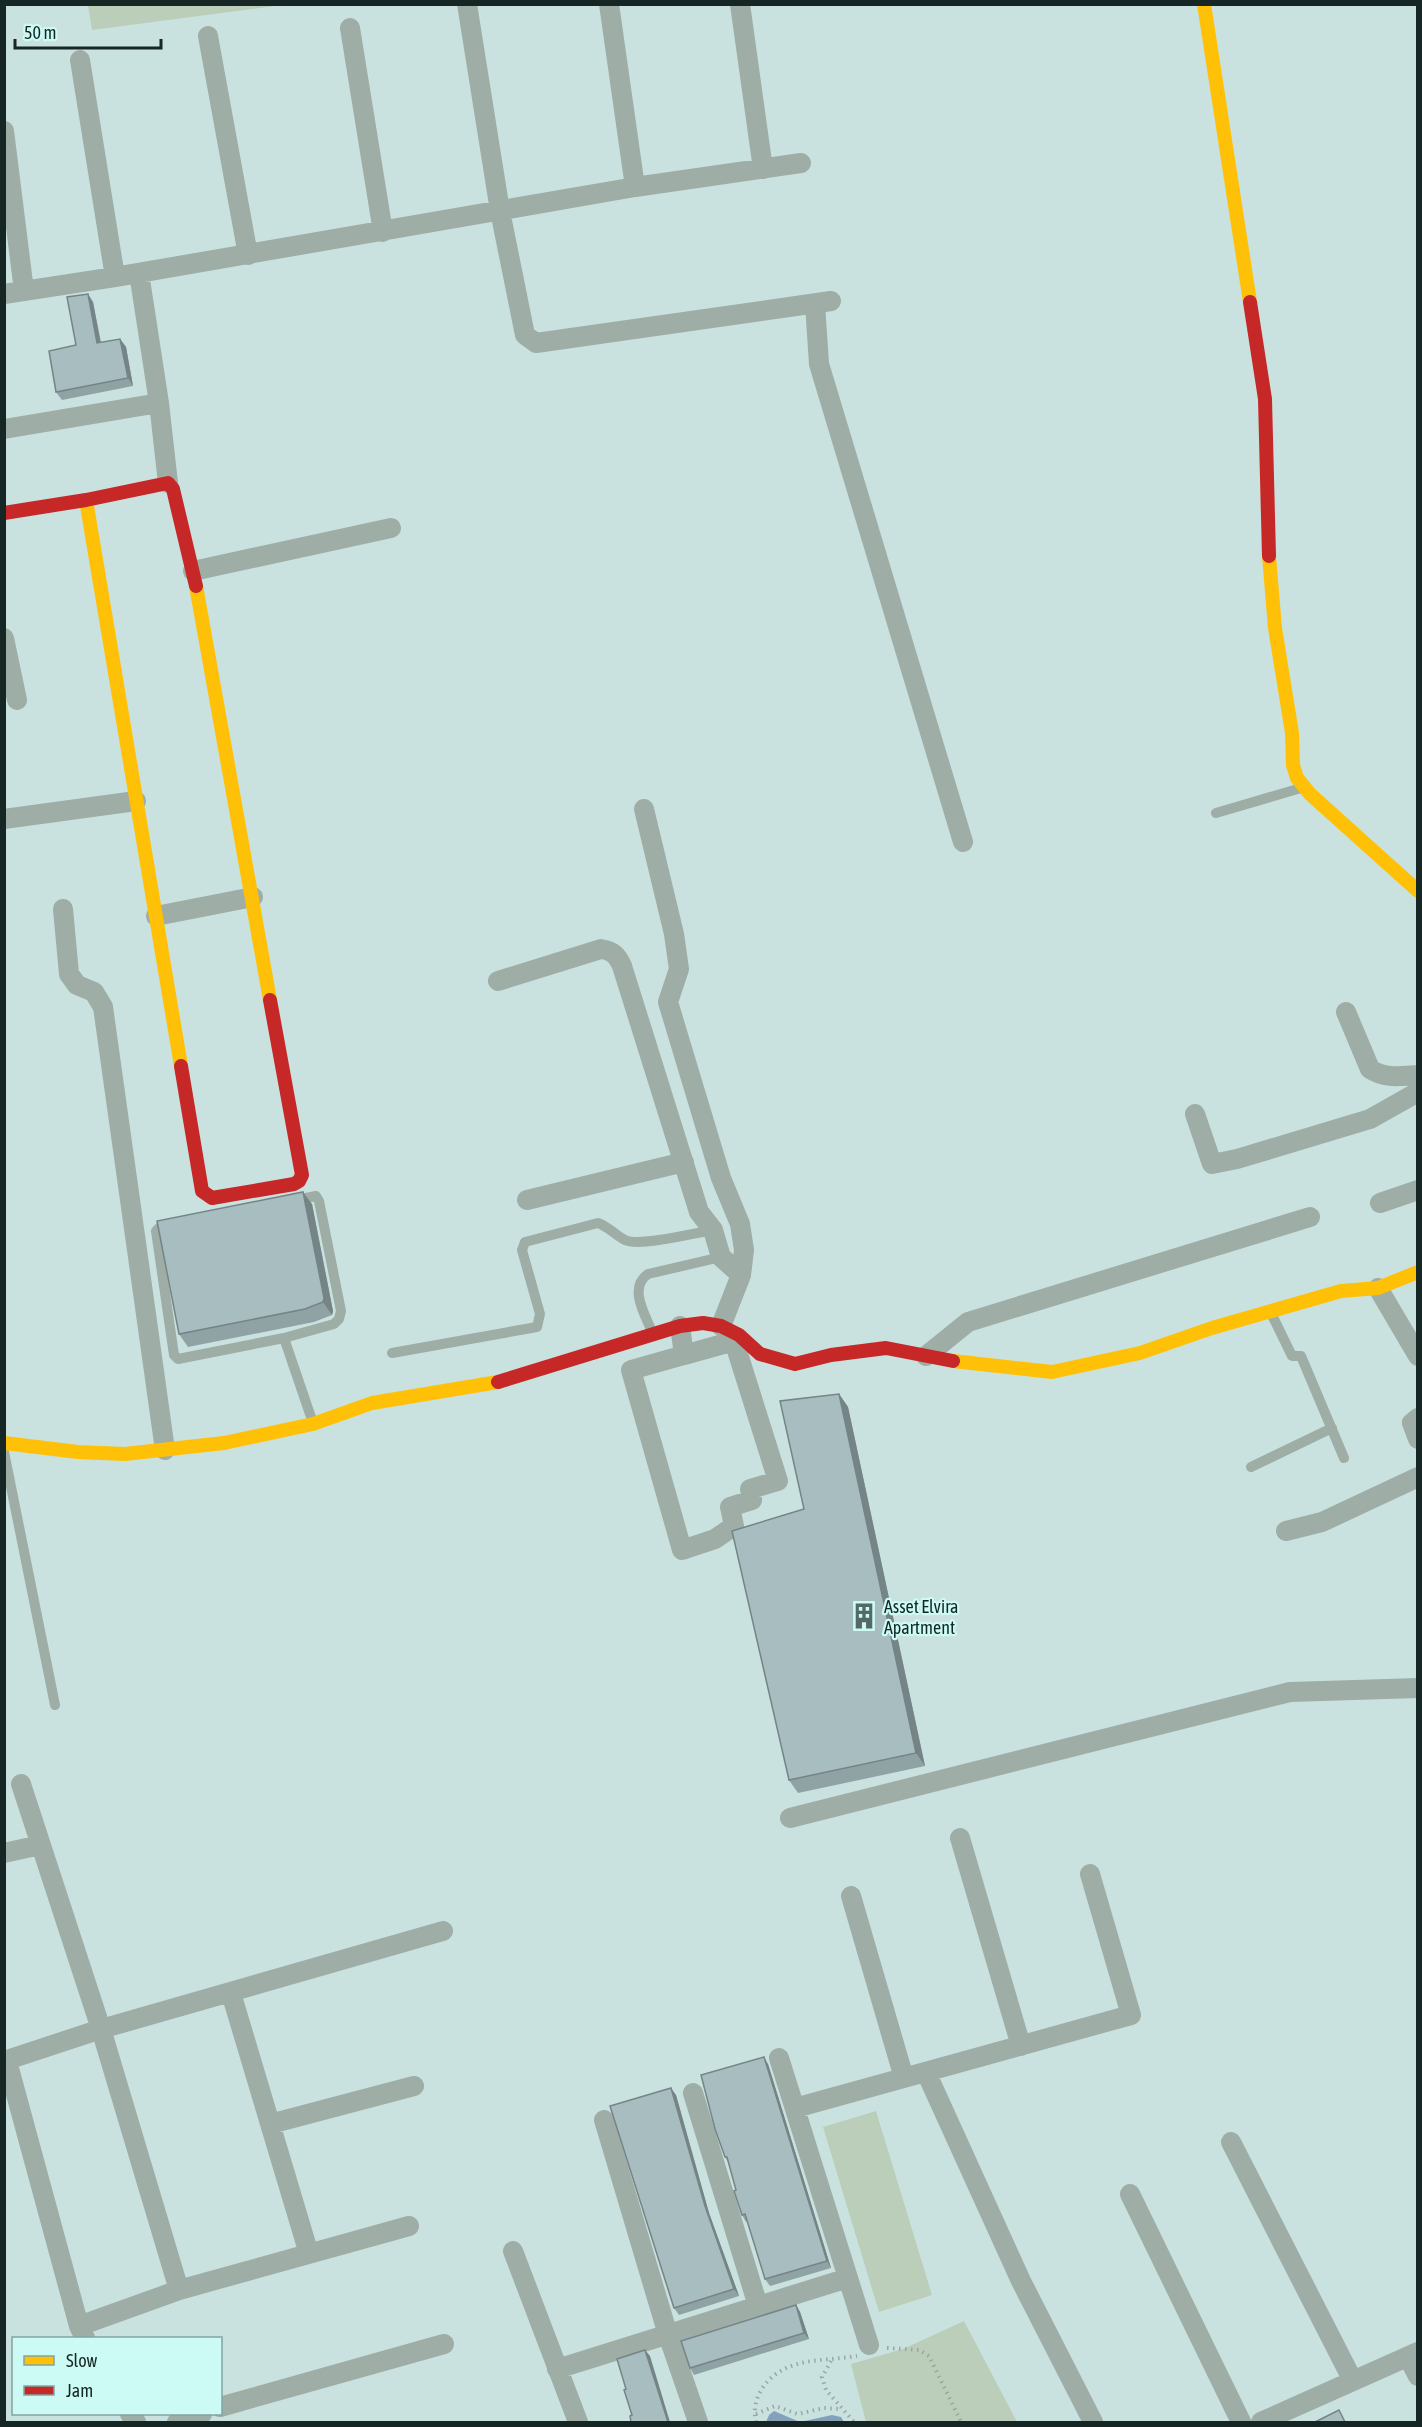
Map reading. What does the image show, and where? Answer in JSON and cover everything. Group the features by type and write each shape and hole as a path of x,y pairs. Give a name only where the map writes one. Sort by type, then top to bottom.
{"street":[{"path":"467,4 500,211 525,335 536,343 823,302 819,364 963,842"},
{"path":"609,4 635,188"},
{"path":"740,4 763,169"},
{"path":"1204,4 1265,399 1268,545 1275,628 1292,733 1293,765 1297,778 1304,787 1418,891"},
{"path":"350,28 383,232"},
{"path":"208,36 248,255"},
{"path":"80,60 115,277"},
{"path":"4,131 24,291"},
{"path":"4,294 248,255 635,188 801,163"},
{"path":"86,500 202,1191 212,1198 294,1184 302,1175 193,571 180,513 173,489 168,483 159,403 139,273"},
{"path":"4,429 159,403"},
{"path":"4,513 86,500 168,483"},
{"path":"193,571 391,528"},
{"path":"4,638 17,700"},
{"path":"4,819 136,801"},
{"path":"644,809 674,934 679,969 668,1002 721,1178 740,1224 744,1250 741,1275 721,1326"},
{"path":"156,916 253,897"},
{"path":"63,909 69,974 77,985 94,992 103,1007 165,1450"},
{"path":"498,981 602,949 617,955 699,1212 713,1230 722,1257 741,1275"},
{"path":"1346,1012 1370,1069 1378,1074 1395,1077 1418,1075"},
{"path":"1196,1114 1212,1164 1237,1159 1370,1119 1418,1092"},
{"path":"527,1200 684,1162"},
{"path":"1380,1203 1418,1190"},
{"path":"926,1356 968,1322 1310,1217"},
{"path":"4,1443 78,1452 125,1454 224,1443 313,1424 372,1403 508,1380 680,1326 703,1323 721,1326 739,1335 760,1354 795,1364 831,1355 886,1348 970,1364 1052,1372 1140,1353 1212,1328 1341,1291 1378,1288 1418,1272"},
{"path":"1378,1288 1418,1356"},
{"path":"680,1326 684,1355"},
{"path":"734,1341 778,1481 750,1489 752,1500 730,1507 734,1526 715,1539 682,1550 631,1370 684,1355 734,1341"},
{"path":"1418,1418 1412,1423 1418,1439"},
{"path":"1286,1531 1322,1522 1418,1477"},
{"path":"790,1818 1290,1692 1418,1688"},
{"path":"21,1784 101,2029 179,2290"},
{"path":"960,1838 1021,2046"},
{"path":"4,1853 40,1845"},
{"path":"795,2108 1131,2015 1090,1874"},
{"path":"851,1896 904,2078"},
{"path":"409,2226 179,2290 82,2332 6,2061 101,2029 444,1931"},
{"path":"231,1993 309,2253"},
{"path":"779,2058 870,2350"},
{"path":"926,2072 1021,2281 1093,2422"},
{"path":"270,2124 414,2086"},
{"path":"693,2094 758,2306"},
{"path":"604,2120 668,2335 698,2422"},
{"path":"1231,2142 1353,2381"},
{"path":"1130,2194 1241,2422"},
{"path":"513,2251 578,2422"},
{"path":"557,2369 848,2278"},
{"path":"222,2406 444,2344"},
{"path":"1261,2422 1413,2355 1418,2376"},
{"path":"177,2422 199,2415"}],"lane":[{"path":"1216,813 1304,787"},
{"path":"316,1196 319,1201 341,1311 339,1319 334,1324 284,1338 178,1359 174,1355 156,1231 160,1227 316,1196"},
{"path":"392,1353 537,1327 540,1314 522,1250 525,1242 598,1223 608,1227 624,1240 637,1243 713,1230"},
{"path":"653,1334 638,1295 638,1283 641,1279 648,1274 722,1257"},
{"path":"1271,1312 1292,1356 1301,1356 1344,1458"},
{"path":"284,1338 313,1424"},
{"path":"1251,1467 1332,1428"},
{"path":"4,1452 55,1705"}],"path":[{"path":"756,2422 757,2396 768,2380 785,2367 892,2347 919,2350 929,2356 961,2422"},
{"path":"832,2360 822,2377 826,2390 840,2409 854,2422"},
{"path":"756,2415 775,2406 798,2414 824,2408 840,2409"}],"green space":[{"path":"88,4 283,5 92,30"},
{"path":"876,2111 932,2295 879,2312 823,2127"},
{"path":"964,2321 1017,2422 866,2422 851,2364 903,2349"}],"water":[{"path":"774,2411 800,2422 766,2422"},
{"path":"832,2415 841,2417 844,2422 800,2422"}],"building":[{"path":"88,294 97,343 120,339 128,378 56,392 49,351 76,345 67,297"},
{"path":"303,1192 323,1302 305,1309 179,1334 157,1221"},
{"name":"Asset Elvira Apartment","path":"839,1394 916,1753 789,1780 732,1531 804,1509 780,1401"},
{"path":"764,2057 827,2261 765,2279 745,2214 742,2215 734,2191 736,2190 727,2157 725,2157 715,2129 701,2075"},
{"path":"671,2088 705,2206 734,2289 674,2308 610,2106"},
{"path":"796,2305 804,2333 690,2368 681,2341"},
{"path":"645,2350 668,2422 631,2422 630,2416 632,2415 617,2359"},
{"path":"1339,2410 1345,2422 1315,2422"}],"traffic: slow":[{"path":"1204,4 1250,302"},
{"path":"86,500 181,1066"},
{"path":"1269,556 1275,628 1292,733 1293,765 1297,778 1310,794 1418,891"},
{"path":"196,586 270,1000"},
{"path":"953,1361 1052,1372 1140,1353 1212,1328 1341,1291 1378,1288 1418,1272"},
{"path":"4,1443 78,1452 125,1454 224,1443 313,1424 372,1403 498,1382"}],"traffic: jam":[{"path":"1250,302 1265,399 1269,556"},
{"path":"4,513 86,500 168,483 173,489 196,586"},
{"path":"181,1066 202,1191 212,1198 294,1184 299,1181 302,1175 270,1000"},
{"path":"498,1382 680,1326 703,1323 721,1326 739,1335 760,1354 795,1364 831,1355 886,1348 953,1361"}],"place":[{"name":"Asset Elvira Apartment","path":"864,1616"}]}
